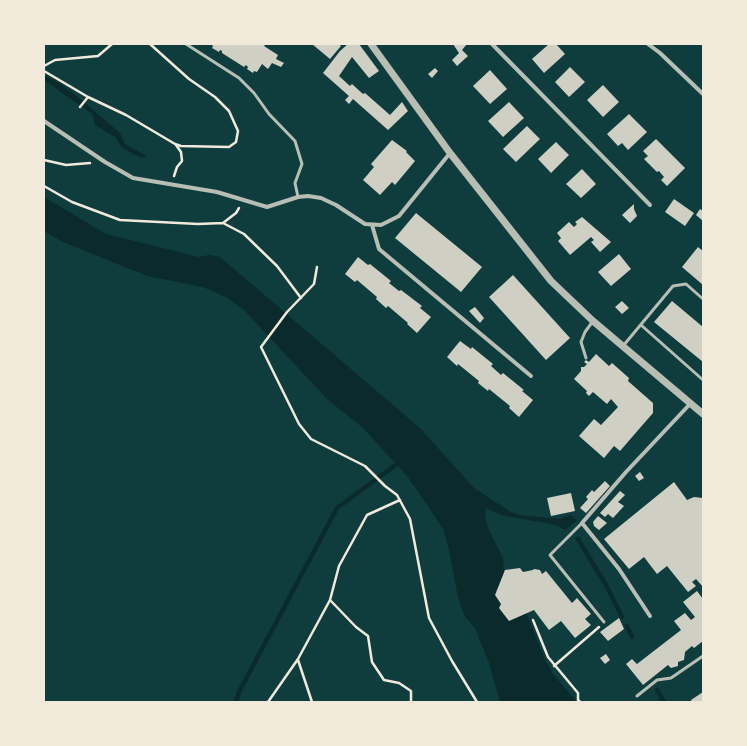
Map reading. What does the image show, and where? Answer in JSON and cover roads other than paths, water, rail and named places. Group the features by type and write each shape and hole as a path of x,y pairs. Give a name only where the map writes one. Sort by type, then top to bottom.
{"street":[{"path":"371,44 450,153 551,281 593,322 703,414"},
{"path":"492,44 650,205"},
{"path":"648,44 660,53 703,94"},
{"path":"44,121 105,162 133,178 217,192 267,206 298,197 308,196 321,198 336,205 365,224 372,225 381,225 399,216 450,153"},
{"path":"372,225 379,249 532,376"},
{"path":"650,616 619,569 582,523 626,472 690,404"}],"lane":[{"path":"186,44 239,78 254,94 269,114 295,141 302,164 295,183 298,197"},
{"path":"623,347 673,286 686,284 703,299"},
{"path":"586,358 580,342 585,332 593,322"},
{"path":"641,325 703,380"},
{"path":"582,523 550,555 604,622"},
{"path":"636,696 657,680 671,678 703,656"}],"water":[{"path":"44,75 61,84 84,102 120,133 125,144 147,156 141,158 122,148 115,137 95,125 92,114 44,80"},
{"path":"44,197 106,234 199,257 209,255 220,257 421,429 474,488 511,512 519,515 560,519 571,515 577,520 565,530 556,525 501,515 486,508 485,517 489,530 503,558 504,572 511,575 524,600 527,614 545,660 553,674 577,702 500,702 489,663 475,628 465,617 458,598 449,549 443,529 426,503 407,476 363,428 327,399 243,309 226,297 203,287 147,276 63,242 44,231"}],"waterway":[{"path":"236,702 239,692 337,508 401,461"},
{"path":"578,539 607,587 622,617"},
{"path":"627,626 632,637"},
{"path":"657,690 664,702"}]}
